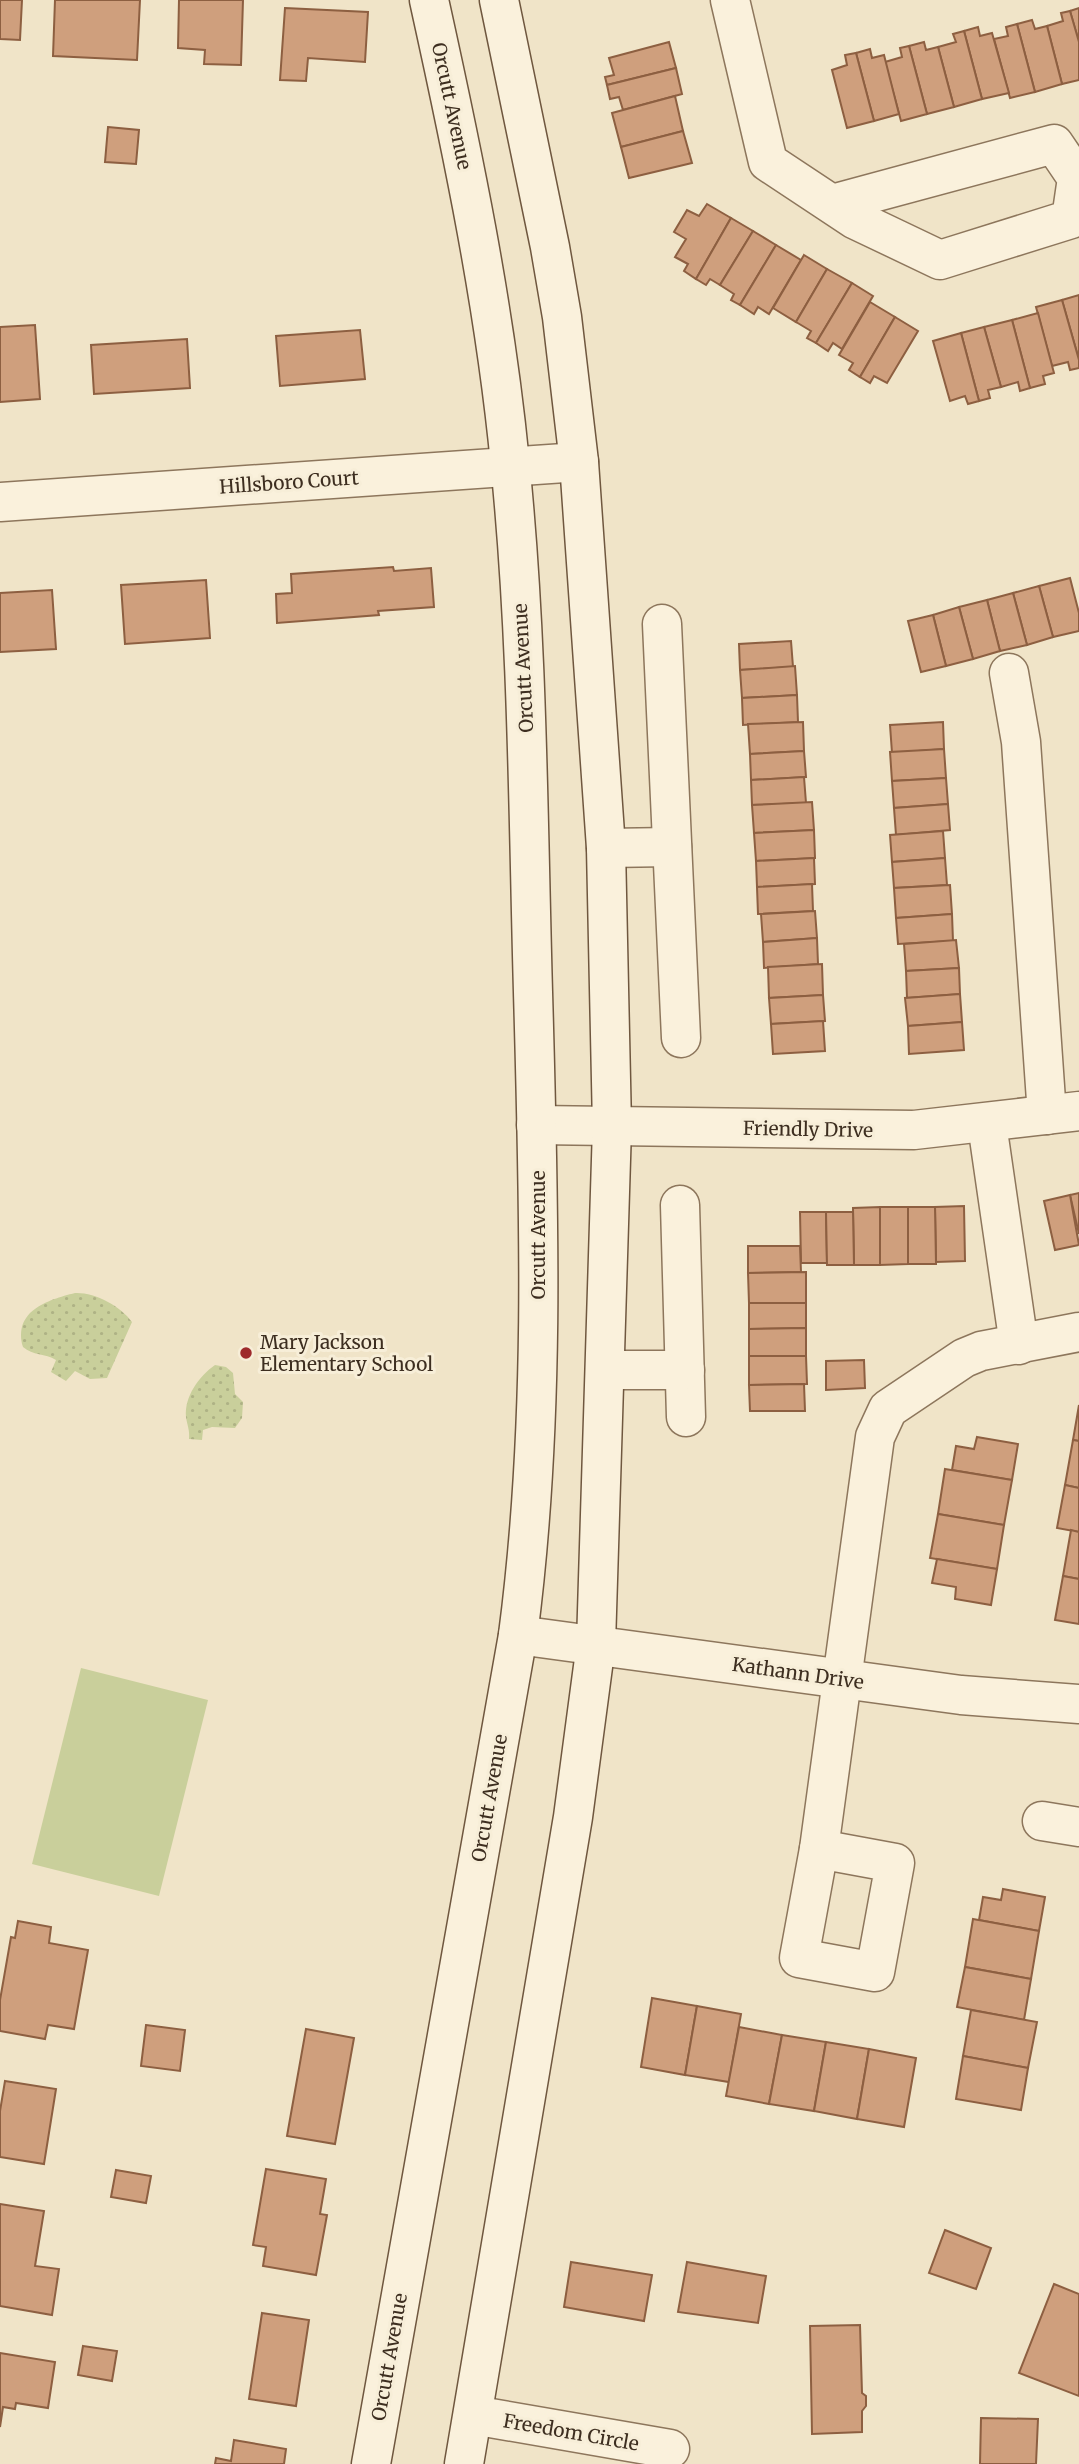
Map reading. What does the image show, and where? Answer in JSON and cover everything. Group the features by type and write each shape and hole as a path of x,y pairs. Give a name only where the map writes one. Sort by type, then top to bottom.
{"main road":[{"name":"Orcutt Avenue","path":"371,2464 518,1635 529,1551 538,1336 536,1125 524,655 511,467 493,319 473,204 429,0"},
{"path":"464,2464 567,1856 596,1644 607,1370 612,1127 606,848 579,462 550,247 499,0"},
{"path":"730,0 768,162 854,219 940,260 1071,219 1077,178 1054,144 832,204"},
{"name":"Hillsboro Court","path":"0,502 579,462"},
{"path":"662,624 681,1038"},
{"path":"1009,673 1021,742 1063,1113"},
{"path":"606,848 672,847"},
{"name":"Friendly Drive","path":"536,1125 914,1130 987,1124 1063,1113"},
{"path":"987,1124 1019,1345"},
{"path":"680,1205 686,1417"},
{"path":"819,1849 875,1437 880,1421 888,1409 964,1359 981,1351 1079,1332"},
{"path":"607,1370 685,1370"},
{"name":"Kathann Drive","path":"518,1635 961,1695 1079,1704"},
{"name":"Freedom Circle","path":"473,2415 670,2449"}],"green space":[{"path":"75,1293 106,1301 132,1322 107,1378 90,1379 75,1371 66,1381 51,1372 56,1360 23,1347 21,1335 28,1316 54,1299"},
{"path":"215,1365 226,1367 233,1373 235,1394 243,1402 242,1418 235,1428 212,1427 203,1430 202,1440 189,1439 187,1402 198,1381"},
{"path":"81,1668 208,1700 159,1896 32,1864"}],"building":[{"path":"0,0 22,0 20,40 0,39"},
{"path":"55,0 140,0 137,60 53,56"},
{"path":"179,0 243,0 241,65 204,64 205,50 178,48"},
{"path":"285,8 368,12 365,62 308,58 306,81 280,80"},
{"path":"1079,8 1079,42 1070,11"},
{"path":"1070,11 1079,42 1079,80 1062,84 1047,26 1063,21 1061,13"},
{"path":"1032,20 1035,29 1047,26 1062,84 1035,92 1017,24"},
{"path":"1017,24 1035,92 1010,98 994,39 1008,36 1006,27"},
{"path":"978,27 980,36 992,33 1009,93 982,99 964,31"},
{"path":"964,31 982,99 954,107 938,47 956,42 953,34"},
{"path":"669,42 676,68 607,85 605,77 614,75 609,58"},
{"path":"924,42 926,50 938,47 954,107 927,114 909,46"},
{"path":"909,46 927,114 901,121 885,62 902,57 900,48"},
{"path":"870,49 872,58 884,55 899,114 874,121 856,53"},
{"path":"856,53 874,121 847,128 832,70 847,65 845,55"},
{"path":"676,68 682,94 623,110 619,97 610,99 607,85"},
{"path":"675,96 683,131 621,147 612,113"},
{"path":"108,127 139,130 136,164 105,162"},
{"path":"683,131 692,163 629,178 621,147"},
{"path":"707,204 731,218 696,279 684,271 688,264 675,257 686,239 674,232 687,210 699,216"},
{"path":"731,218 753,231 720,285 710,279 706,285 696,279"},
{"path":"753,231 776,245 740,305 731,300 734,294 720,285"},
{"path":"776,245 801,260 769,314 758,307 754,314 740,305"},
{"path":"804,255 827,269 796,322 773,308"},
{"path":"827,269 852,283 816,343 807,338 811,331 796,322"},
{"path":"852,283 873,296 842,349 833,343 828,351 816,343"},
{"path":"1079,295 1079,360 1062,300"},
{"path":"1062,300 1079,360 1079,368 1070,370 1068,362 1052,366 1036,307"},
{"path":"870,302 895,317 860,377 849,370 853,363 839,355"},
{"path":"1038,313 1054,373 1043,376 1045,384 1030,388 1012,320"},
{"path":"895,317 918,331 887,383 874,376 870,383 860,377"},
{"path":"1012,320 1030,388 1020,391 1018,382 1001,387 984,327"},
{"path":"35,325 40,399 0,402 0,327"},
{"path":"984,327 1001,387 988,390 990,398 979,401 961,333"},
{"path":"360,330 365,379 280,386 276,336"},
{"path":"961,333 979,401 968,404 965,396 950,401 933,341"},
{"path":"187,339 190,388 94,394 91,345"},
{"path":"393,567 394,571 431,568 434,607 378,611 379,615 277,623 276,594 292,593 291,574"},
{"path":"1070,578 1079,613 1079,631 1053,637 1039,586"},
{"path":"206,580 210,638 125,644 121,585"},
{"path":"1039,586 1053,637 1027,645 1013,593"},
{"path":"52,590 56,649 0,652 0,593"},
{"path":"1013,593 1027,645 1000,651 987,600"},
{"path":"987,600 1000,651 973,659 959,607"},
{"path":"959,607 973,659 946,666 933,615"},
{"path":"933,615 946,666 921,672 908,621"},
{"path":"791,641 793,667 740,670 739,644"},
{"path":"795,666 797,695 742,698 740,670"},
{"path":"797,695 798,722 743,725 742,698"},
{"path":"803,722 804,751 750,754 748,724"},
{"path":"943,722 944,749 892,753 890,725"},
{"path":"944,749 946,778 892,781 890,752"},
{"path":"804,751 806,777 751,780 750,754"},
{"path":"804,777 806,803 752,805 751,780"},
{"path":"946,778 948,804 894,808 892,781"},
{"path":"812,802 814,830 754,833 752,805"},
{"path":"948,804 950,830 896,835 894,808"},
{"path":"814,830 815,858 756,861 754,833"},
{"path":"943,831 945,858 892,862 890,835"},
{"path":"814,858 815,884 757,887 756,861"},
{"path":"945,858 947,885 894,888 892,862"},
{"path":"812,884 813,911 758,914 757,887"},
{"path":"950,885 952,914 896,918 894,888"},
{"path":"815,911 817,938 763,942 761,914"},
{"path":"952,914 953,941 898,944 896,918"},
{"path":"817,938 818,964 764,968 763,942"},
{"path":"956,940 959,968 906,971 904,944"},
{"path":"822,964 823,995 769,998 768,967"},
{"path":"959,968 960,994 907,998 906,971"},
{"path":"960,994 962,1022 908,1026 905,998"},
{"path":"823,995 825,1021 771,1024 769,998"},
{"path":"823,1021 825,1051 773,1054 771,1024"},
{"path":"962,1022 964,1050 909,1054 908,1026"},
{"path":"1079,1193 1079,1234 1070,1195"},
{"path":"1070,1195 1079,1245 1055,1250 1044,1201"},
{"path":"964,1206 965,1261 936,1262 935,1207"},
{"path":"880,1207 880,1265 854,1265 853,1208"},
{"path":"880,1207 908,1207 908,1264 880,1265"},
{"path":"908,1207 935,1207 936,1264 908,1264"},
{"path":"800,1212 826,1212 827,1263 801,1263"},
{"path":"826,1212 853,1212 854,1265 827,1265"},
{"path":"748,1246 800,1246 801,1272 748,1273"},
{"path":"806,1272 806,1303 749,1303 748,1273"},
{"path":"749,1303 806,1303 806,1328 749,1329"},
{"path":"806,1328 806,1356 749,1356 749,1329"},
{"path":"749,1356 806,1356 807,1384 749,1385"},
{"path":"864,1360 865,1388 826,1390 826,1361"},
{"path":"804,1384 805,1411 750,1411 749,1385"},
{"path":"1079,1405 1079,1441 1073,1440"},
{"path":"977,1437 1018,1444 1012,1480 952,1470 956,1446 974,1449"},
{"path":"1073,1440 1079,1441 1079,1488 1065,1485"},
{"path":"945,1469 1012,1480 1004,1525 938,1514"},
{"path":"1065,1485 1079,1488 1079,1532 1057,1528"},
{"path":"938,1514 1004,1525 997,1569 930,1558"},
{"path":"1071,1530 1079,1532 1079,1579 1063,1576"},
{"path":"937,1559 997,1569 991,1605 955,1599 956,1587 932,1583"},
{"path":"1063,1576 1079,1579 1079,1624 1055,1620"},
{"path":"1003,1889 1045,1897 1039,1931 979,1920 983,1897 1001,1900"},
{"path":"973,1919 1039,1931 1031,1979 965,1967"},
{"path":"18,1921 51,1927 49,1943 88,1950 74,2029 48,2025 45,2039 0,2031 0,2000 11,1937 15,1938"},
{"path":"965,1967 1031,1979 1024,2020 957,2007"},
{"path":"652,1998 697,2006 685,2075 641,2067"},
{"path":"697,2006 741,2014 729,2082 685,2075"},
{"path":"971,2010 1037,2022 1028,2068 963,2056"},
{"path":"146,2025 185,2030 180,2071 141,2066"},
{"path":"739,2027 782,2035 769,2104 726,2096"},
{"path":"306,2029 354,2038 335,2144 287,2136"},
{"path":"782,2035 826,2042 814,2111 769,2104"},
{"path":"826,2042 869,2049 857,2119 814,2111"},
{"path":"869,2049 916,2058 904,2127 857,2119"},
{"path":"963,2056 1028,2068 1021,2110 956,2099"},
{"path":"5,2081 56,2089 44,2164 0,2157 0,2111"},
{"path":"266,2169 326,2179 320,2214 327,2215 316,2275 263,2266 266,2247 253,2245"},
{"path":"116,2170 151,2176 146,2203 111,2197"},
{"path":"0,2204 44,2211 35,2266 59,2269 52,2315 0,2306"},
{"path":"945,2230 991,2248 976,2289 929,2273"},
{"path":"571,2262 652,2275 644,2321 564,2307"},
{"path":"687,2262 766,2276 758,2323 678,2312"},
{"path":"1054,2284 1079,2294 1079,2396 1019,2373"},
{"path":"262,2313 309,2320 296,2406 249,2399"},
{"path":"860,2325 862,2393 866,2396 866,2406 862,2411 862,2432 812,2434 810,2326"},
{"path":"83,2346 117,2351 112,2381 78,2375"},
{"path":"0,2353 55,2362 48,2408 16,2403 15,2409 3,2407 0,2427"},
{"path":"981,2418 1038,2419 1036,2464 980,2464"},
{"path":"234,2440 286,2449 284,2464 215,2464 216,2458 231,2461"}],"place":[{"name":"Mary Jackson Elementary School","path":"246,1353"}]}
